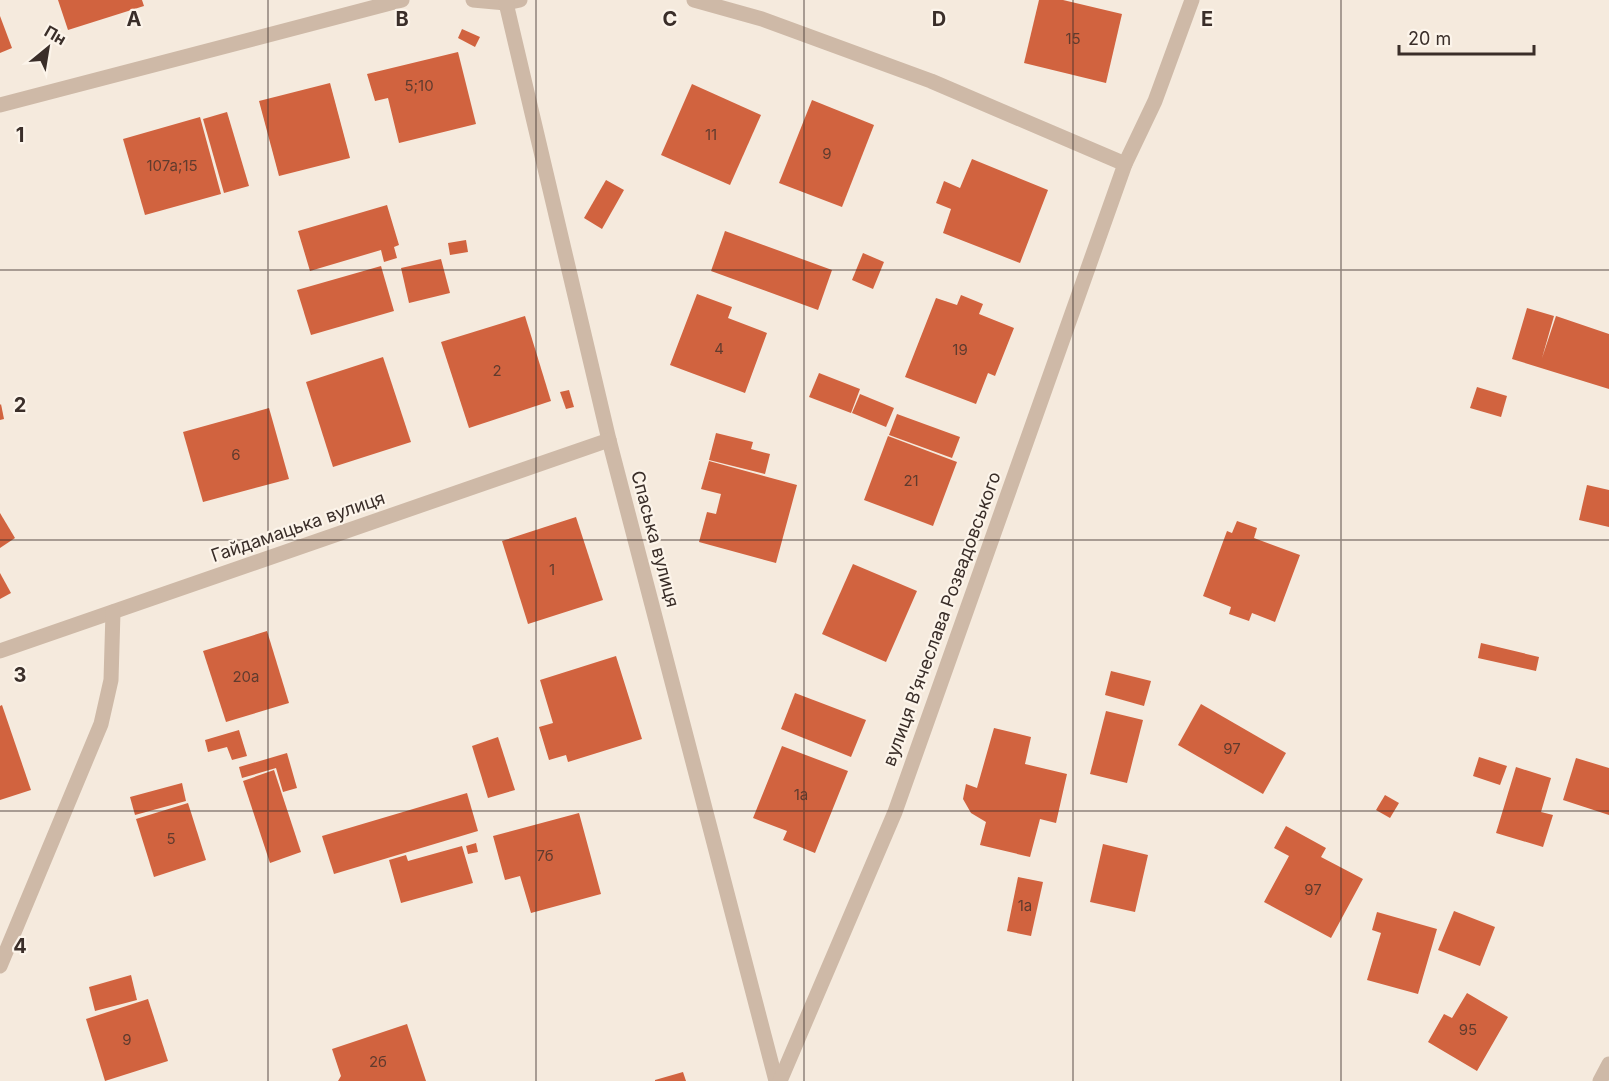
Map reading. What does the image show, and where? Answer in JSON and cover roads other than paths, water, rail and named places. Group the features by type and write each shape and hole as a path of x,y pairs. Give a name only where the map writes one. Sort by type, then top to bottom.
{"street":[{"path":"0,105 402,0"},
{"path":"473,0 513,2"},
{"path":"694,0 762,19 930,81 1125,164"},
{"name":"вулиця Вʼячеслава Розвадовського","path":"778,1081 895,812 1125,164 1155,101 1192,0"},
{"name":"Спаська вулиця","path":"513,2 609,440 778,1081"},
{"name":"Гайдамацька вулиця","path":"0,651 609,440"},
{"path":"0,966 101,724 111,680 113,612"},
{"path":"1600,1081 1609,1064"}]}
